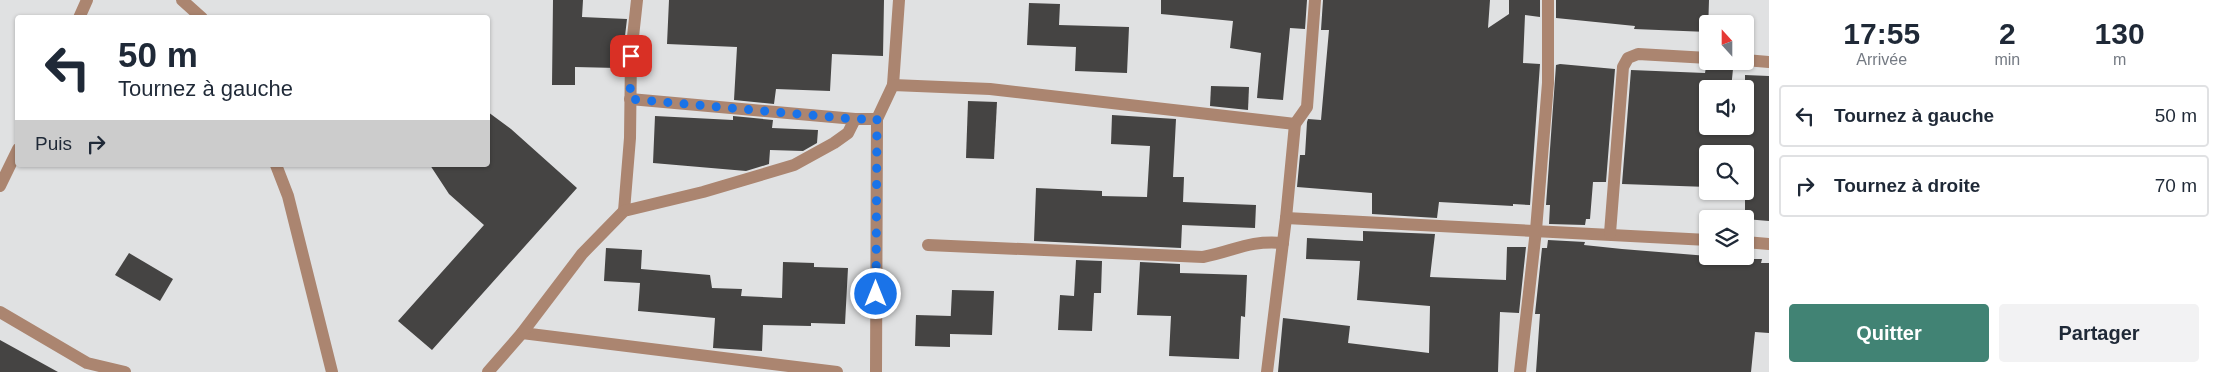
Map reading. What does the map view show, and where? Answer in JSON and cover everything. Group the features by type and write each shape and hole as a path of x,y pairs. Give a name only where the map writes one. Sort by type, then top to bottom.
{"street":[{"path":"80,15 87,0"},
{"path":"182,0 199,15"},
{"path":"624,211 630,138 631,56 637,0"},
{"path":"876,372 877,119 893,85 899,0"},
{"path":"1267,372 1286,218 1295,124 1307,107 1315,0"},
{"path":"1520,372 1536,230 1548,83 1548,0"},
{"path":"1610,233 1623,67 1628,58 1638,54 1699,57"},
{"path":"1754,61 1769,62"},
{"path":"893,85 990,89 1295,124"},
{"path":"630,99 854,119 877,119"},
{"path":"488,372 522,333 582,254 624,211 702,192 794,165 834,143 848,132 854,119"},
{"path":"0,186 15,155"},
{"path":"277,167 288,196 332,372"},
{"path":"1286,218 1610,233 1699,239"},
{"path":"928,246 1203,257 1223,253 1242,245 1264,241 1282,243"},
{"path":"1754,243 1769,244"},
{"path":"0,312 87,363 125,372"},
{"path":"522,333 837,372"}],"building":[{"path":"553,0 583,0 582,17 627,19 625,36 618,47 617,68 575,67 575,85 552,85"},
{"path":"669,0 884,0 883,56 832,54 830,91 776,89 774,104 734,100 737,47 667,44"},
{"path":"1161,0 1307,0 1305,29 1290,28 1283,100 1257,98 1261,53 1230,48 1233,21 1161,14"},
{"path":"1323,0 1490,0 1488,28 1509,14 1509,0 1540,0 1540,17 1525,15 1523,63 1540,64 1530,205 1513,204 1513,206 1439,202 1437,218 1372,214 1372,193 1297,187 1300,155 1305,155 1308,119 1321,120 1329,30 1321,30"},
{"path":"1556,0 1709,0 1709,15 1699,15 1699,32 1634,29 1635,26 1556,18"},
{"path":"1029,3 1060,4 1059,25 1129,27 1127,73 1075,71 1076,47 1027,45"},
{"path":"1556,65 1615,69 1606,182 1593,182 1590,219 1586,219 1585,225 1549,224 1550,205 1546,205"},
{"path":"1631,70 1705,73 1706,70 1733,70 1732,80 1699,80 1699,135 1754,135 1754,80 1745,80 1745,75 1769,76 1769,221 1754,220 1754,210 1745,210 1745,200 1754,200 1754,145 1699,145 1699,187 1622,184"},
{"path":"1211,86 1249,87 1248,110 1210,106"},
{"path":"968,101 997,102 994,159 966,158"},
{"path":"490,113 511,129 577,188 432,350 398,321 484,225 449,194 431,167 490,167"},
{"path":"1112,115 1176,119 1173,177 1184,177 1183,202 1256,205 1255,228 1182,225 1181,248 1034,241 1036,188 1102,191 1102,196 1147,197 1150,146 1111,144"},
{"path":"655,116 733,120 733,116 773,120 772,128 818,130 817,143 803,151 770,150 769,164 746,171 653,163"},
{"path":"1363,231 1435,234 1430,277 1506,280 1507,247 1526,247 1519,313 1500,312 1498,372 1278,372 1283,318 1350,326 1348,343 1429,353 1430,306 1357,300 1360,261 1306,259 1307,238 1363,241"},
{"path":"1548,240 1585,242 1584,245 1699,255 1699,265 1754,265 1754,259 1762,259 1761,263 1769,263 1769,333 1755,332 1751,372 1536,372 1540,314 1535,314 1542,248 1547,248"},
{"path":"606,248 642,250 641,269 710,275 712,288 742,289 741,296 782,298 783,262 814,263 814,267 848,268 845,324 811,323 811,326 763,325 762,351 713,348 715,318 638,311 640,283 604,281"},
{"path":"129,253 173,279 160,301 115,275"},
{"path":"1076,260 1102,261 1101,293 1094,293 1092,331 1058,330 1060,295 1074,296"},
{"path":"1140,262 1180,264 1180,273 1247,275 1245,317 1241,316 1239,359 1169,356 1171,316 1137,315"},
{"path":"952,290 994,291 992,335 950,334 950,347 915,346 916,315 951,316"},
{"path":"0,340 58,372 0,372"}],"route":[{"path":"631,56 630,99 854,119 877,119 876,294"}]}
